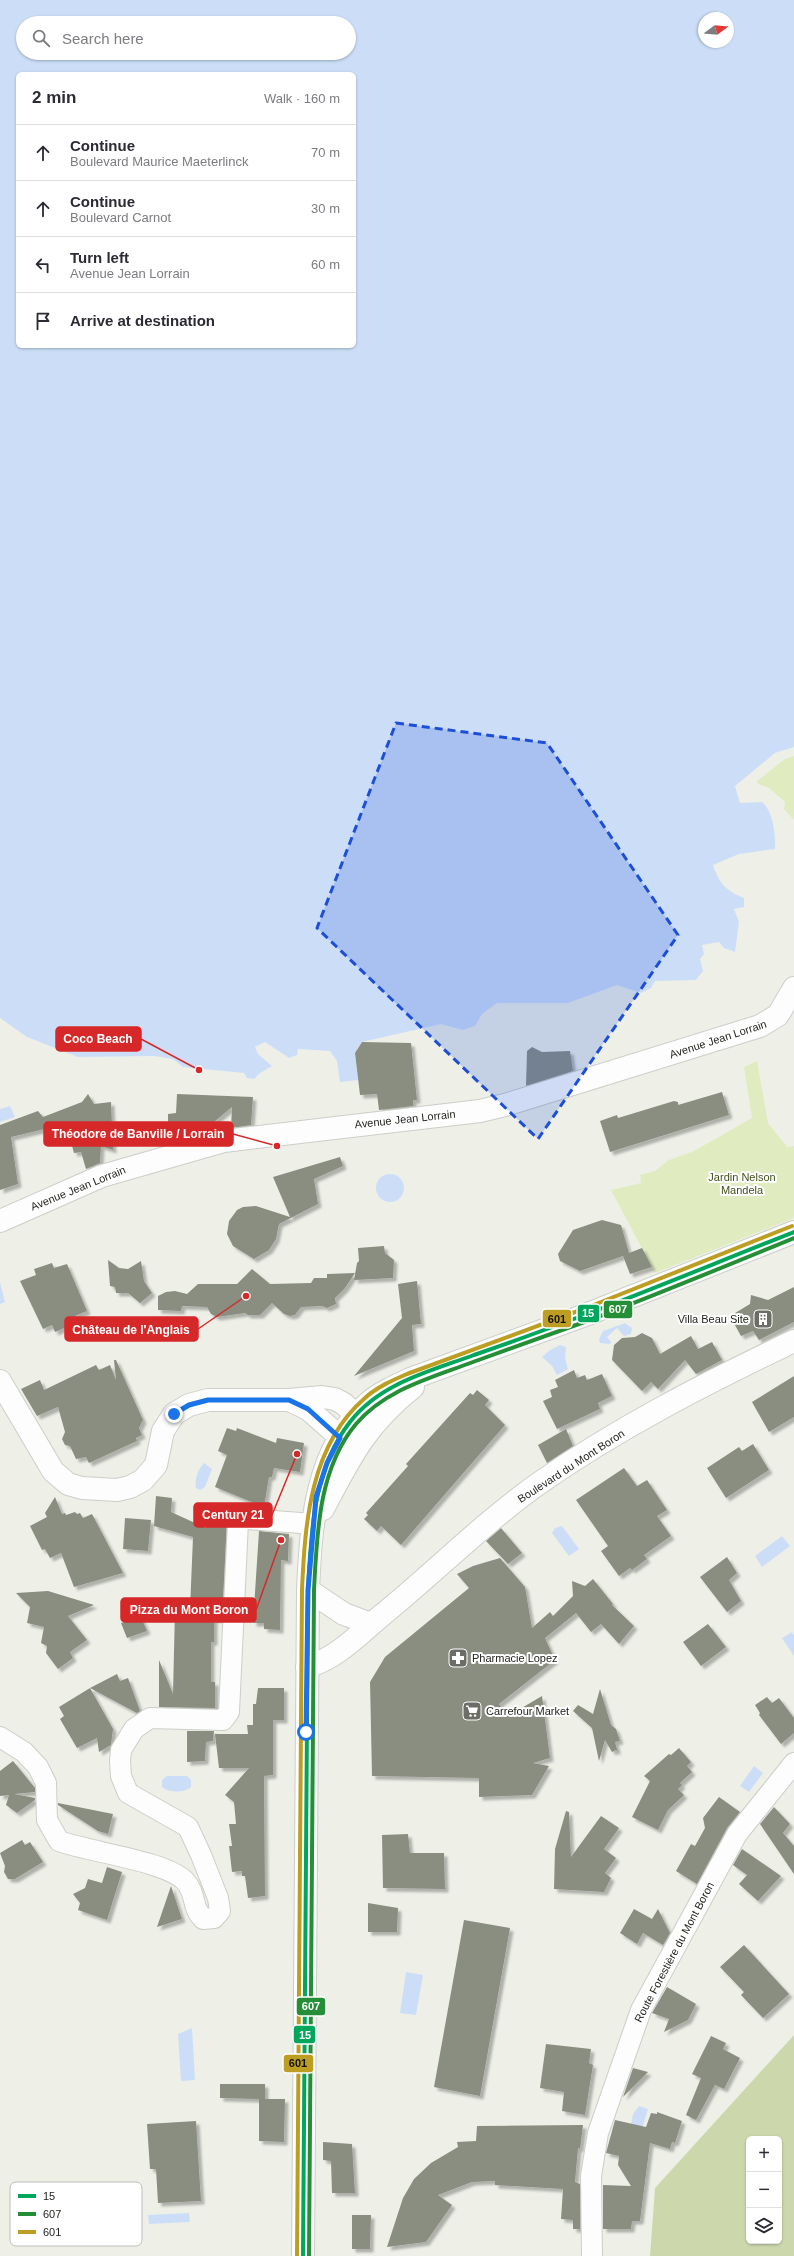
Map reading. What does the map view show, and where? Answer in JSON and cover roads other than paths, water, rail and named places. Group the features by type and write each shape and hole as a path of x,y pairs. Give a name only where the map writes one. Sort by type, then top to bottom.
{"street":[{"name":"Avenue Jean Lorrain","path":"0,1220 102,1176 224,1141 480,1111 505,1105 760,1026 778,1015 794,988"},
{"path":"303,2256 308,1590 310,1550 316,1497 327,1463 340,1438 356,1415 382,1392 410,1379 588,1314 794,1232"},
{"name":"Boulevard du Mont Boron","path":"307,1667 329,1659 465,1543 538,1484 675,1401 794,1341"},
{"path":"314,1524 362,1438 391,1405 444,1367"},
{"path":"0,1381 53,1471 68,1484 82,1488 117,1490 130,1487 143,1480 156,1465 163,1431 174,1414 189,1405 208,1400 289,1400 322,1397 335,1400 344,1404 356,1415 362,1438"},
{"path":"289,1400 308,1409 340,1438 362,1438"},
{"path":"0,1737 24,1752 38,1767 46,1783 47,1820 59,1841 163,1868 184,1880 194,1894 196,1913 203,1919 214,1918 220,1911 218,1898 211,1885 201,1855 188,1827 128,1793 121,1776 121,1750 134,1729 150,1718 223,1720 229,1712 238,1522 247,1519 314,1524"},
{"path":"308,1590 344,1614 371,1624"},
{"name":"Route Forestière du Mont Boron","path":"592,2256 592,2176 598,2133 641,2010 737,1834 794,1763"}],"water":[{"path":"0,0 794,0 794,747 775,753 735,786 740,803 762,802 766,806 773,824 775,849 739,854 713,865 724,886 744,898 744,907 734,909 739,922 735,952 724,948 719,942 702,945 704,954 700,959 703,971 696,980 655,981 651,988 641,993 617,985 568,1003 497,1003 482,1014 475,1026 463,1030 441,1024 362,1042 355,1053 358,1080 340,1082 337,1061 330,1051 298,1049 297,1055 289,1058 265,1042 255,1047 258,1054 272,1066 260,1073 254,1079 247,1078 244,1073 183,1067 173,1059 154,1056 78,1057 27,1037 0,1018"},
{"path":"10,1106 15,1117 0,1122 0,1109"},
{"path":"390,1174 400,1178 404,1188 400,1198 390,1202 380,1198 376,1188 380,1178"},
{"path":"0,1282 5,1302 0,1304"},
{"path":"625,1323 632,1328 631,1334 624,1336 617,1328 607,1337 611,1342 610,1344 600,1343 599,1339 603,1331"},
{"path":"560,1345 566,1347 565,1358 568,1369 557,1375 552,1366 542,1357 550,1350"},
{"path":"204,1463 212,1469 205,1487 200,1490 196,1488 196,1478 198,1471"},
{"path":"562,1526 579,1549 569,1556 552,1533 555,1528"},
{"path":"782,1536 790,1546 762,1567 755,1556"},
{"path":"792,1632 794,1635 794,1656 782,1638"},
{"path":"754,1766 763,1773 749,1792 740,1786"},
{"path":"167,1776 187,1776 191,1780 191,1787 181,1791 165,1789 162,1787 162,1780"},
{"path":"406,1972 423,1975 416,2015 400,2013"},
{"path":"192,2028 195,2080 181,2081 178,2034"},
{"path":"639,2106 648,2109 641,2132 631,2124 633,2114"},
{"path":"189,2213 190,2222 149,2224 148,2215"}],"place":[{"name":"Coco Beach","path":"199,1070"},
{"name":"Théodore de Banville / Lorrain","path":"277,1146"},
{"name":"Château de l'Anglais","path":"246,1296"},
{"name":"Villa Beau Site","path":"763,1319"},
{"name":"Century 21","path":"297,1454"},
{"name":"Pizza du Mont Boron","path":"281,1540"},
{"name":"Pharmacie Lopez","path":"458,1658"},
{"name":"Carrefour Market","path":"472,1711"}],"park label":[{"name":"Jardin Nelson Mandela","path":"742,1183"}]}
